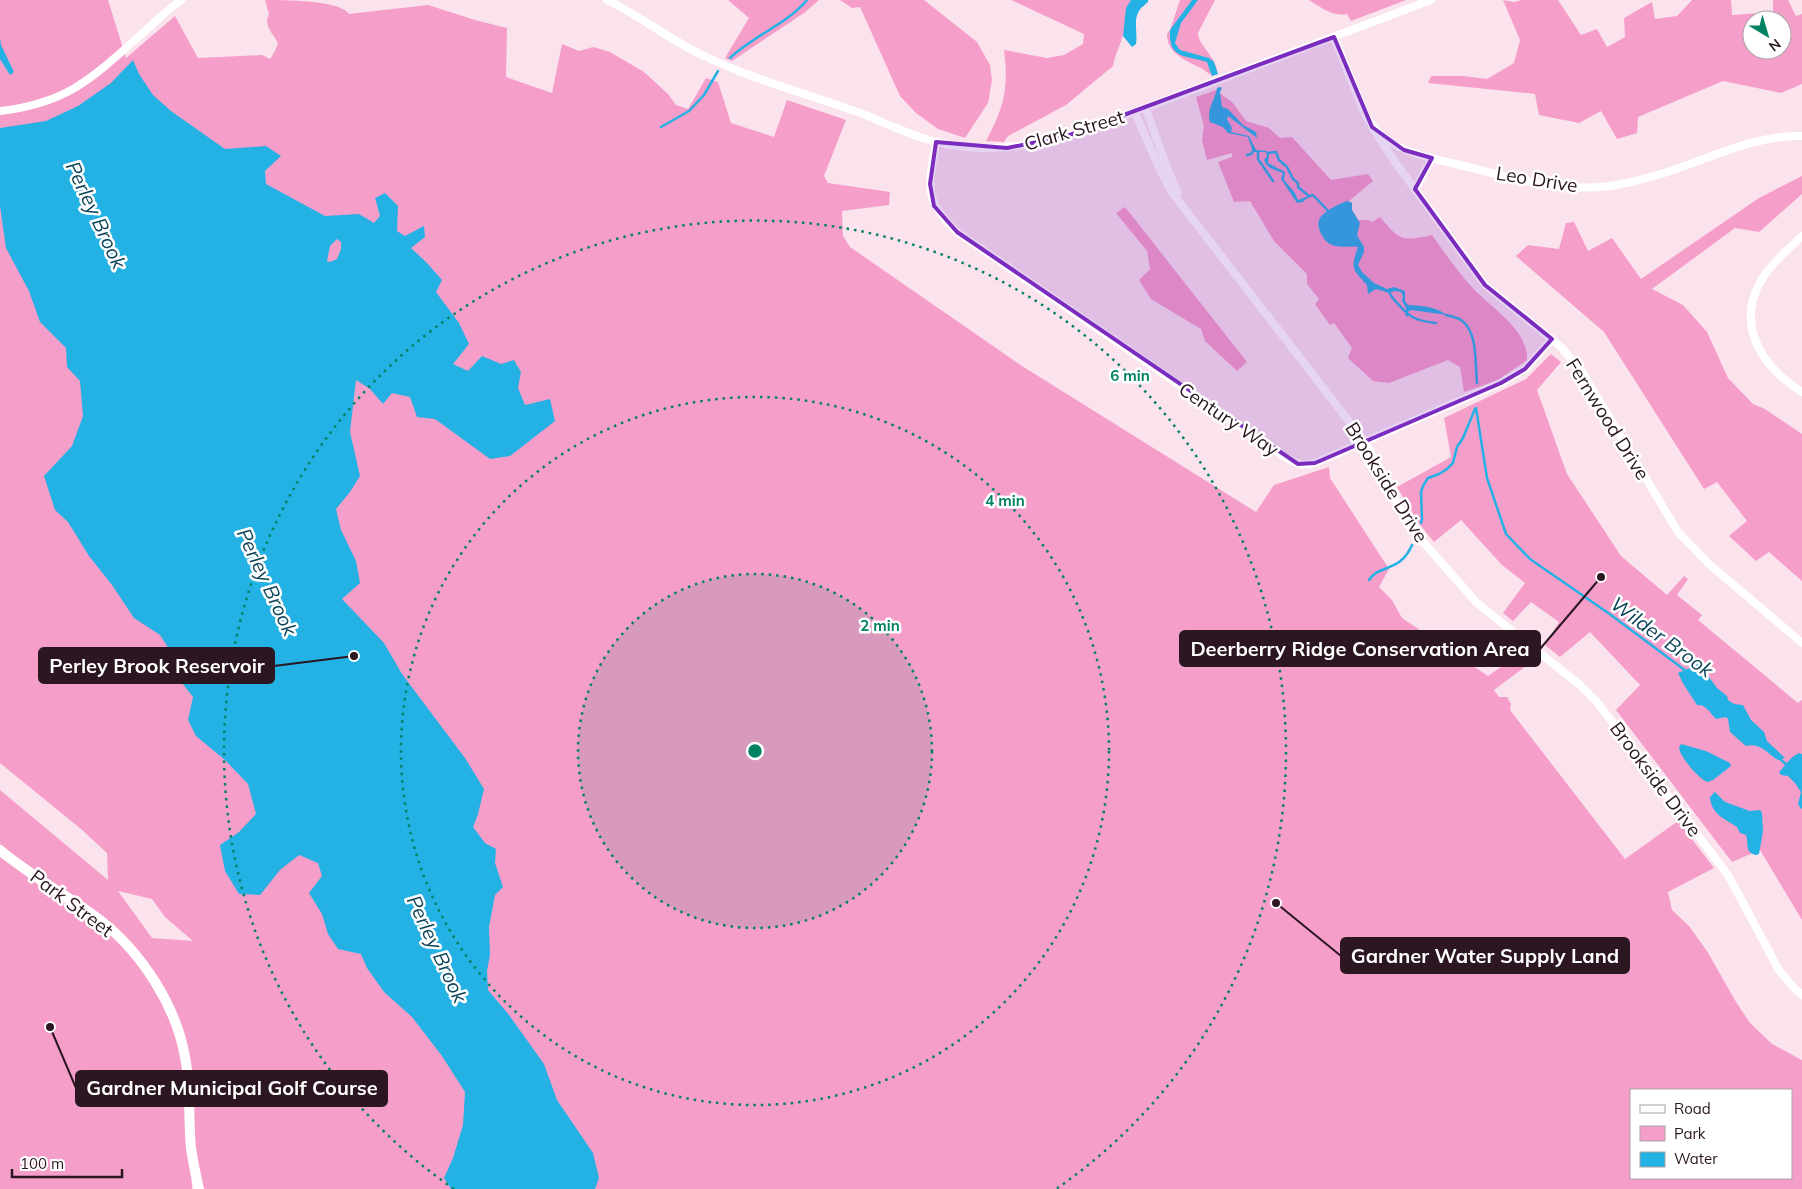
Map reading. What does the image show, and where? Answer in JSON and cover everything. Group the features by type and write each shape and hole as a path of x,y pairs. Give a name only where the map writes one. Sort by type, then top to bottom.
{"street":[{"path":"0,111 31,106 51,100 82,84 98,73 182,0"},
{"name":"Clark Street","path":"607,0 684,45 718,62 777,85 936,142 988,148 1023,146 1067,136 1146,109 1430,0"},
{"name":"Leo Drive","path":"1334,37 1366,116 1372,127 1383,137 1404,150 1538,183 1582,188 1621,184 1658,175 1758,140 1802,136"},
{"name":"Brookside Drive","path":"1146,109 1169,173 1187,212"},
{"name":"Brookside Drive","path":"1134,113 1168,185 1365,442 1414,532 1463,589 1485,611 1580,685 1607,714 1728,875 1779,970 1802,995"},
{"name":"Fernwood Drive","path":"1372,127 1416,191 1486,284 1572,358 1685,541 1709,564 1802,643"},
{"name":"Century Way","path":"936,142 930,184 932,199 940,215 957,232 1283,456 1298,464 1315,464 1515,376 1552,339"},
{"path":"1416,191 1432,158"},
{"path":"1802,236 1769,269 1760,283 1754,300 1752,316 1755,341 1765,360 1778,375 1802,392"},
{"name":"Park Street","path":"0,850 100,921 131,950 158,990 176,1024 185,1056 188,1078 191,1148 199,1189"}],"highlighted area":[{"path":"1334,37 1372,127 1404,150 1432,158 1415,189 1485,285 1552,339 1525,369 1501,383 1315,463 1298,464 957,232 934,206 930,184 936,142 1007,148 1067,136"}],"green space":[{"path":"0,0 108,0 126,58 175,16 198,58 262,55 270,59 278,43 268,26 267,18 269,14 265,0 324,3 344,9 349,14 428,5 507,28 506,77 552,93 562,44 579,51 593,47 610,52 644,72 668,94 676,105 688,109 706,78 718,82 731,123 774,137 787,100 846,120 824,176 828,183 890,192 889,205 842,211 843,236 850,247 1022,366 1256,512 1274,485 1329,467 1330,478 1389,569 1379,587 1392,600 1402,618 1488,676 1521,653 1534,660 1494,690 1499,697 1507,697 1511,704 1510,710 1625,859 1678,821 1714,868 1668,892 1672,910 1689,926 1707,951 1750,1023 1772,1044 1802,1060 1802,1189 198,1189 191,1167 192,1189 0,1189 0,857 109,936 124,936 95,911 0,844 0,790 108,880 107,853 81,829 0,763","holes":["118,891 152,899 165,917 193,941 152,938"]},
{"path":"728,0 819,0 804,13 732,61 725,58 749,18"},
{"path":"840,0 924,0 977,42 990,65 992,80 988,103 965,138 938,129 916,113 900,96 860,7 852,8"},
{"path":"1011,0 1131,0 1113,66 1066,105 1008,136 1004,142 986,141 1004,97 1006,75 1004,50 1047,58 1064,55 1083,44 1084,34"},
{"path":"1180,0 1215,0 1198,33 1201,42 1214,61 1218,74 1212,76 1177,55 1170,46 1167,34"},
{"path":"1309,0 1406,0 1351,21 1347,14 1332,13"},
{"path":"1503,0 1514,2 1522,0 1558,0 1581,35 1597,29 1607,47 1625,37 1624,18 1652,2 1655,19 1677,16 1692,0 1731,0 1732,15 1742,14 1742,60 1792,60 1792,10 1773,10 1773,0 1788,0 1796,16 1802,14 1802,84 1781,93 1723,81 1638,117 1637,133 1617,139 1601,111 1579,123 1539,115 1535,94 1428,83 1431,76 1464,76 1487,79 1514,63 1520,40"},
{"path":"1216,90 1233,103 1246,121 1269,128 1280,138 1292,137 1331,180 1368,174 1373,181 1349,201 1352,203 1352,210 1358,220 1372,222 1380,217 1397,235 1402,237 1414,238 1432,235 1470,285 1515,328 1526,349 1527,360 1498,380 1464,392 1460,367 1448,360 1389,383 1373,381 1348,358 1352,348 1334,323 1330,325 1315,304 1319,299 1307,284 1307,274 1274,241 1250,201 1234,202 1218,162 1232,157 1232,153 1207,160 1202,140 1204,126 1196,97"},
{"path":"1802,176 1802,194 1759,232 1735,228 1652,289 1683,305 1707,332 1728,378 1753,404 1765,409 1802,434 1802,581 1769,552 1756,561 1729,536 1747,521 1717,482 1704,489 1604,332 1516,256 1528,245 1559,249 1566,223 1574,222 1588,251 1612,238 1641,279 1759,198"},
{"path":"1125,207 1247,362 1237,371 1205,341 1201,329 1151,299 1139,280 1150,269 1147,251 1116,213"},
{"path":"1551,354 1561,362 1537,390 1567,474 1621,556 1667,595 1684,576 1688,579 1677,595 1702,615 1698,620 1798,703 1802,700 1802,920 1760,850 1732,862 1616,710 1640,685 1590,632 1560,657 1545,645 1559,622 1531,602 1513,621 1503,613 1525,583 1502,565 1461,520 1434,542 1417,521 1397,487 1451,457 1444,418 1526,379"}],"water":[{"path":"1131,0 1148,0 1137,15 1136,44 1132,47 1123,36 1126,8"},
{"path":"1192,0 1198,0 1181,23 1175,43 1180,50 1209,58 1214,62 1218,74 1212,76 1207,62 1180,55 1172,47 1170,40 1170,30"},
{"path":"0,38 1,45 14,72 10,75 0,59"},
{"name":"Perley Brook","path":"133,60 139,74 153,95 171,111 225,149 266,146 281,156 265,171 266,184 325,216 359,214 374,223 380,216 375,198 385,193 398,206 397,231 405,236 424,226 425,237 411,248 442,280 436,292 459,323 469,344 453,364 468,371 482,356 501,364 514,360 521,372 518,388 525,405 550,399 555,421 510,456 490,459 435,419 417,417 410,397 392,393 383,404 370,389 356,380 350,432 360,476 336,509 341,530 356,561 360,583 342,599 384,643 402,674 465,758 484,789 473,827 485,843 496,849 495,863 503,887 495,895 489,927 488,990 509,1015 544,1064 557,1100 593,1153 599,1178 595,1189 451,1189 444,1178 453,1158 463,1125 465,1092 442,1056 412,1017 384,992 367,968 361,954 338,949 328,934 322,914 309,893 322,876 318,863 299,855 280,870 260,895 239,894 225,871 220,845 239,832 256,814 248,784 225,760 196,736 188,720 193,697 168,665 173,655 160,635 134,618 112,585 89,556 68,522 55,510 44,476 72,446 83,416 80,381 67,367 66,348 40,322 29,291 6,248 0,206 0,128 46,121 78,106 111,83","holes":["337,239 341,242 341,249 337,259 330,262 327,261 330,246"]},
{"path":"1217,88 1222,88 1220,92 1222,107 1228,109 1243,125 1256,132 1257,138 1228,116 1227,119 1232,128 1231,132 1249,136 1256,150 1267,151 1269,154 1268,163 1285,172 1284,180 1295,193 1298,200 1309,196 1303,202 1297,203 1281,179 1283,173 1267,165 1264,160 1267,156 1266,152 1253,152 1248,137 1228,133 1223,127 1210,122 1210,109"},
{"path":"1348,201 1352,203 1352,210 1360,223 1357,235 1364,247 1364,252 1358,265 1362,272 1374,283 1387,289 1394,287 1405,291 1405,301 1408,305 1433,308 1447,315 1411,310 1408,312 1408,317 1405,315 1406,308 1402,301 1403,296 1401,292 1389,293 1376,289 1368,294 1367,285 1354,268 1354,259 1358,247 1330,244 1323,237 1318,223 1327,211"},
{"path":"1697,661 1717,688 1727,696 1728,700 1734,704 1743,705 1751,720 1764,732 1767,741 1785,758 1778,760 1759,747 1746,746 1730,732 1726,717 1716,719 1705,707 1697,705 1678,673 1694,666"},
{"path":"1681,744 1706,751 1730,763 1731,766 1713,780 1707,782 1686,762 1680,752"},
{"path":"1799,753 1802,754 1801,809 1798,804 1801,792 1788,776 1781,775 1779,772"},
{"path":"1715,792 1725,802 1750,811 1760,810 1762,813 1763,831 1759,854 1752,854 1748,850 1746,835 1740,833 1737,827 1723,818 1713,808 1710,797"}],"waterway":[{"path":"730,58 799,9 807,0"},
{"path":"661,127 689,111 704,95 718,71"},
{"path":"1247,155 1251,154 1254,150"},
{"path":"1258,152 1258,159 1273,181"},
{"path":"1268,153 1276,152 1279,160 1287,167 1293,179 1298,183 1298,187 1309,196"},
{"name":"Wilder Brook","path":"1308,197 1312,195 1315,197 1330,213"},
{"path":"1389,291 1390,295 1410,316 1419,320 1436,323"},
{"name":"Wilder Brook","path":"1446,315 1461,320 1470,332 1475,348 1477,383"},
{"name":"Wilder Brook","path":"1476,408 1487,478 1506,534 1530,559 1611,615 1686,671"},
{"path":"1421,523 1421,492 1423,486 1428,478 1439,474 1453,463 1457,447 1463,438 1475,409"},
{"path":"1369,580 1373,575 1402,560 1412,545"},
{"name":"Wilder Brook","path":"1779,758 1788,766"}],"place":[{"name":"Deerberry Ridge Conservation Area","path":"1601,577"},
{"name":"Perley Brook Reservoir","path":"354,656"},
{"name":"Gardner Water Supply Land","path":"1276,903"},
{"name":"Gardner Municipal Golf Course","path":"50,1027"}]}
